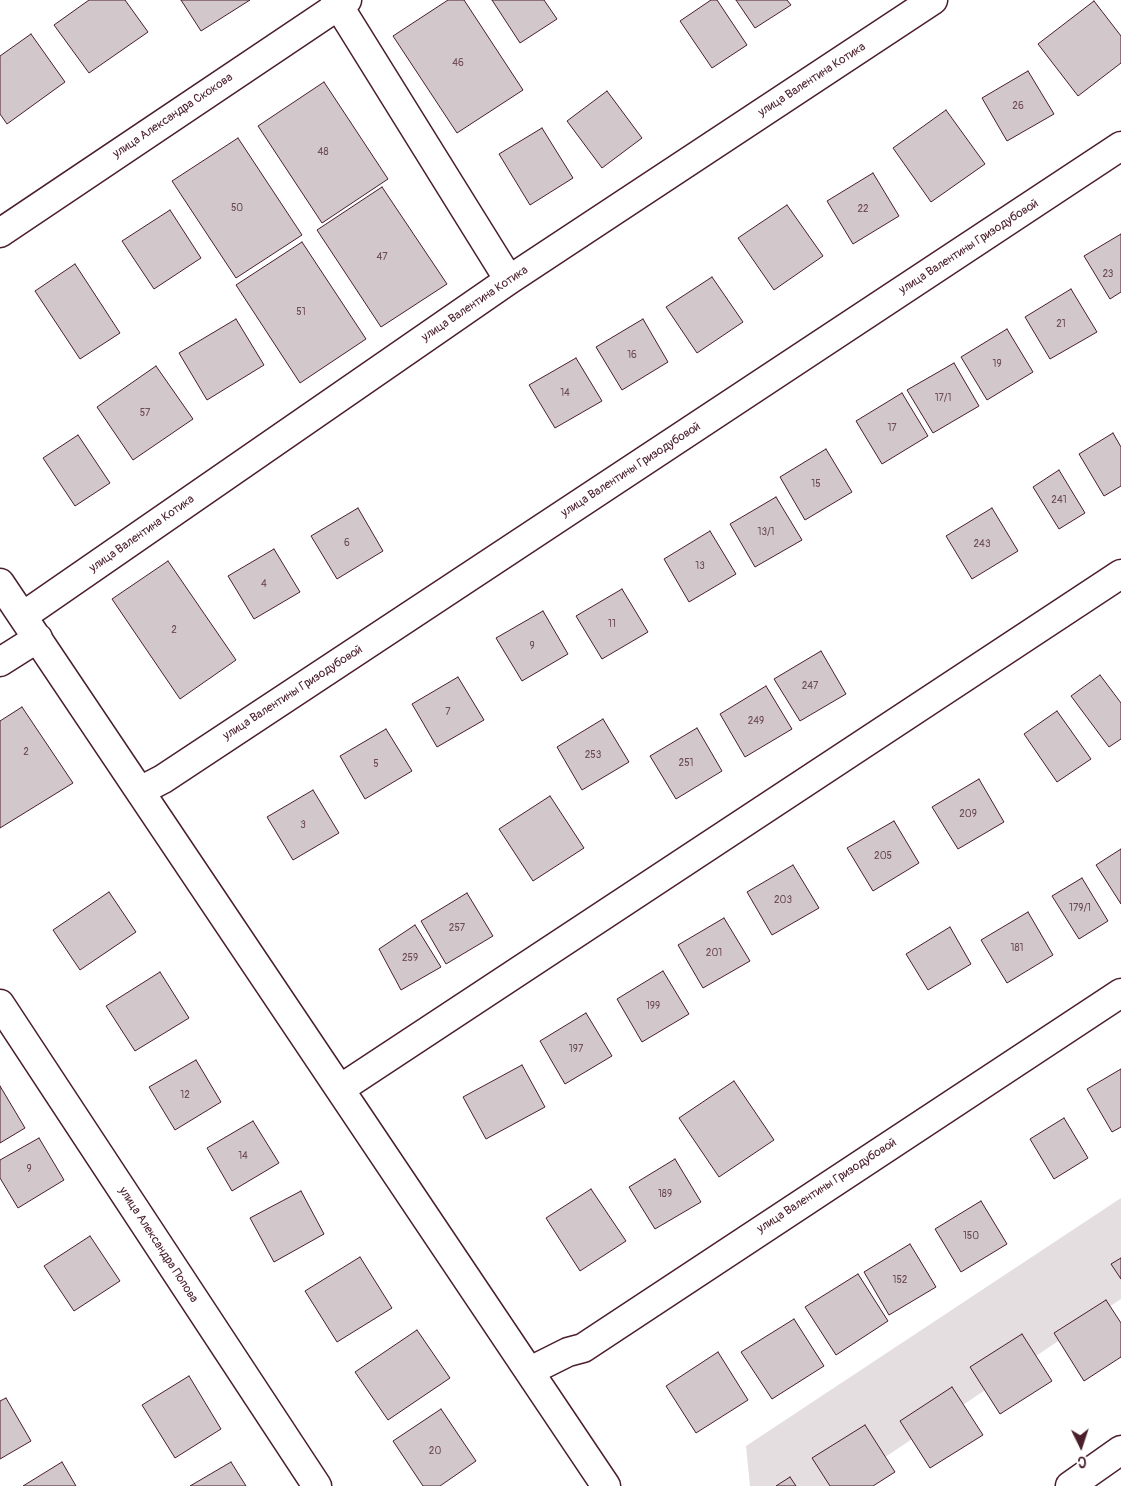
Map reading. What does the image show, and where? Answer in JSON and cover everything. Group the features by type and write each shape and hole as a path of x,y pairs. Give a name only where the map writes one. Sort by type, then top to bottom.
{"street":[{"name":"улица Валентина Котика","path":"0,662 30,627 510,280 933,0"},
{"path":"340,2 510,280"},
{"name":"улица Александра Скокова","path":"0,233 340,2"},
{"name":"улица Валентины Гризодубовой","path":"140,791 172,773 1121,146"},
{"path":"340,1089 1121,574"},
{"path":"0,583 606,1486"},
{"name":"улица Валентины Гризодубовой","path":"530,1371 568,1352 583,1348 1121,993"},
{"name":"улица Александра Попова","path":"0,1004 317,1486"},
{"path":"1070,1486 1121,1450"}],"shaded area":[{"path":"1121,1198 1121,1299 842,1486 750,1486 746,1446"}],"building":[{"path":"89,0 125,0 148,32 89,73 54,25"},
{"path":"181,0 250,0 201,31"},
{"path":"448,0 464,0 523,90 457,133 393,36"},
{"path":"492,0 544,0 557,19 520,43"},
{"path":"711,0 717,0 747,45 712,68 680,21"},
{"path":"736,0 787,0 791,5 755,28"},
{"path":"1094,1 1121,36 1121,63 1078,96 1038,44"},
{"path":"31,34 65,82 7,124 0,114 0,56"},
{"path":"1028,71 1054,114 1007,141 982,98"},
{"path":"324,82 388,179 322,223 258,126"},
{"path":"607,91 642,138 602,168 567,121"},
{"path":"946,110 985,164 931,202 893,148"},
{"path":"542,128 573,178 530,205 499,154"},
{"path":"238,138 302,235 236,278 172,181"},
{"path":"873,173 899,216 853,244 827,201"},
{"path":"382,187 447,284 381,327 317,230"},
{"path":"787,205 823,256 774,290 738,238"},
{"path":"170,210 201,258 154,289 122,241"},
{"path":"1121,234 1121,292 1110,299 1084,256"},
{"path":"302,242 366,339 300,383 236,285"},
{"path":"75,264 120,333 80,359 35,291"},
{"path":"712,277 743,322 697,353 666,307"},
{"path":"1071,289 1097,332 1050,359 1025,317"},
{"path":"236,319 264,365 207,400 179,353"},
{"path":"643,319 668,362 622,390 596,347"},
{"path":"1007,329 1033,372 987,400 961,357"},
{"path":"576,358 602,401 555,428 529,385"},
{"path":"954,363 979,406 933,433 907,390"},
{"path":"156,366 193,419 133,460 97,407"},
{"path":"902,393 928,436 882,464 856,421"},
{"path":"1113,433 1121,447 1121,486 1104,496 1079,454"},
{"path":"78,435 110,483 75,506 43,458"},
{"path":"826,449 852,492 805,520 780,477"},
{"path":"1059,470 1085,513 1059,529 1033,487"},
{"path":"776,497 802,540 755,567 730,524"},
{"path":"358,508 383,551 337,579 311,536"},
{"path":"992,508 1018,551 972,579 946,536"},
{"path":"710,531 736,574 689,602 664,559"},
{"path":"274,549 300,592 254,619 228,576"},
{"path":"168,561 236,660 180,699 112,599"},
{"path":"622,589 648,632 602,659 576,616"},
{"path":"543,611 568,654 522,681 496,638"},
{"path":"821,651 846,694 800,721 774,679"},
{"path":"1100,675 1121,703 1121,739 1109,747 1071,696"},
{"path":"458,677 484,720 437,747 412,704"},
{"path":"766,686 792,729 745,757 720,714"},
{"path":"22,707 73,783 0,828 0,721"},
{"path":"1057,711 1091,759 1057,782 1024,734"},
{"path":"603,719 629,762 582,790 557,747"},
{"path":"697,728 722,771 676,799 650,756"},
{"path":"386,729 412,771 365,799 340,756"},
{"path":"979,779 1004,822 958,849 932,807"},
{"path":"313,790 339,833 293,860 267,817"},
{"path":"550,796 584,848 533,881 499,829"},
{"path":"894,821 919,863 873,891 847,848"},
{"path":"1121,849 1121,904 1096,865"},
{"path":"793,865 819,908 772,935 747,892"},
{"path":"1082,878 1108,921 1079,939 1052,896"},
{"path":"109,892 136,932 80,970 53,930"},
{"path":"467,893 493,936 446,964 421,921"},
{"path":"1028,912 1053,955 1007,983 981,940"},
{"path":"724,918 750,961 703,988 678,945"},
{"path":"415,925 441,967 401,990 379,949"},
{"path":"950,927 971,964 928,990 906,954"},
{"path":"663,971 689,1014 642,1042 617,999"},
{"path":"160,972 189,1018 135,1051 106,1006"},
{"path":"586,1013 612,1056 565,1084 540,1041"},
{"path":"196,1060 221,1102 175,1130 149,1087"},
{"path":"522,1065 545,1107 486,1139 463,1097"},
{"path":"1121,1069 1121,1127 1112,1132 1087,1089"},
{"path":"734,1081 774,1140 719,1177 679,1118"},
{"path":"0,1086 25,1128 0,1143"},
{"path":"1064,1118 1088,1158 1054,1179 1030,1139"},
{"path":"253,1121 279,1163 232,1191 207,1148"},
{"path":"39,1138 64,1180 18,1208 0,1178 0,1160"},
{"path":"675,1159 701,1202 655,1229 629,1187"},
{"path":"591,1189 626,1241 580,1271 546,1218"},
{"path":"301,1191 324,1234 274,1262 250,1218"},
{"path":"981,1201 1007,1244 961,1272 935,1229"},
{"path":"90,1236 120,1281 74,1311 44,1266"},
{"path":"910,1244 936,1287 889,1315 864,1272"},
{"path":"360,1257 392,1308 337,1342 305,1291"},
{"path":"1121,1258 1121,1279 1111,1264"},
{"path":"858,1274 888,1321 836,1355 805,1307"},
{"path":"1106,1300 1121,1323 1121,1357 1084,1381 1054,1333"},
{"path":"794,1319 824,1366 772,1399 741,1352"},
{"path":"417,1330 450,1378 388,1420 355,1372"},
{"path":"1022,1334 1052,1381 1000,1414 970,1367"},
{"path":"718,1352 748,1400 696,1433 666,1386"},
{"path":"189,1376 221,1429 175,1458 142,1405"},
{"path":"952,1387 983,1435 930,1468 900,1421"},
{"path":"6,1398 31,1441 0,1459 0,1401"},
{"path":"441,1409 476,1461 440,1486 423,1486 393,1441"},
{"path":"865,1425 895,1472 873,1486 830,1486 812,1458"},
{"path":"62,1462 76,1486 23,1486"},
{"path":"231,1462 246,1486 190,1486"},
{"path":"790,1477 796,1486 776,1486"}]}
